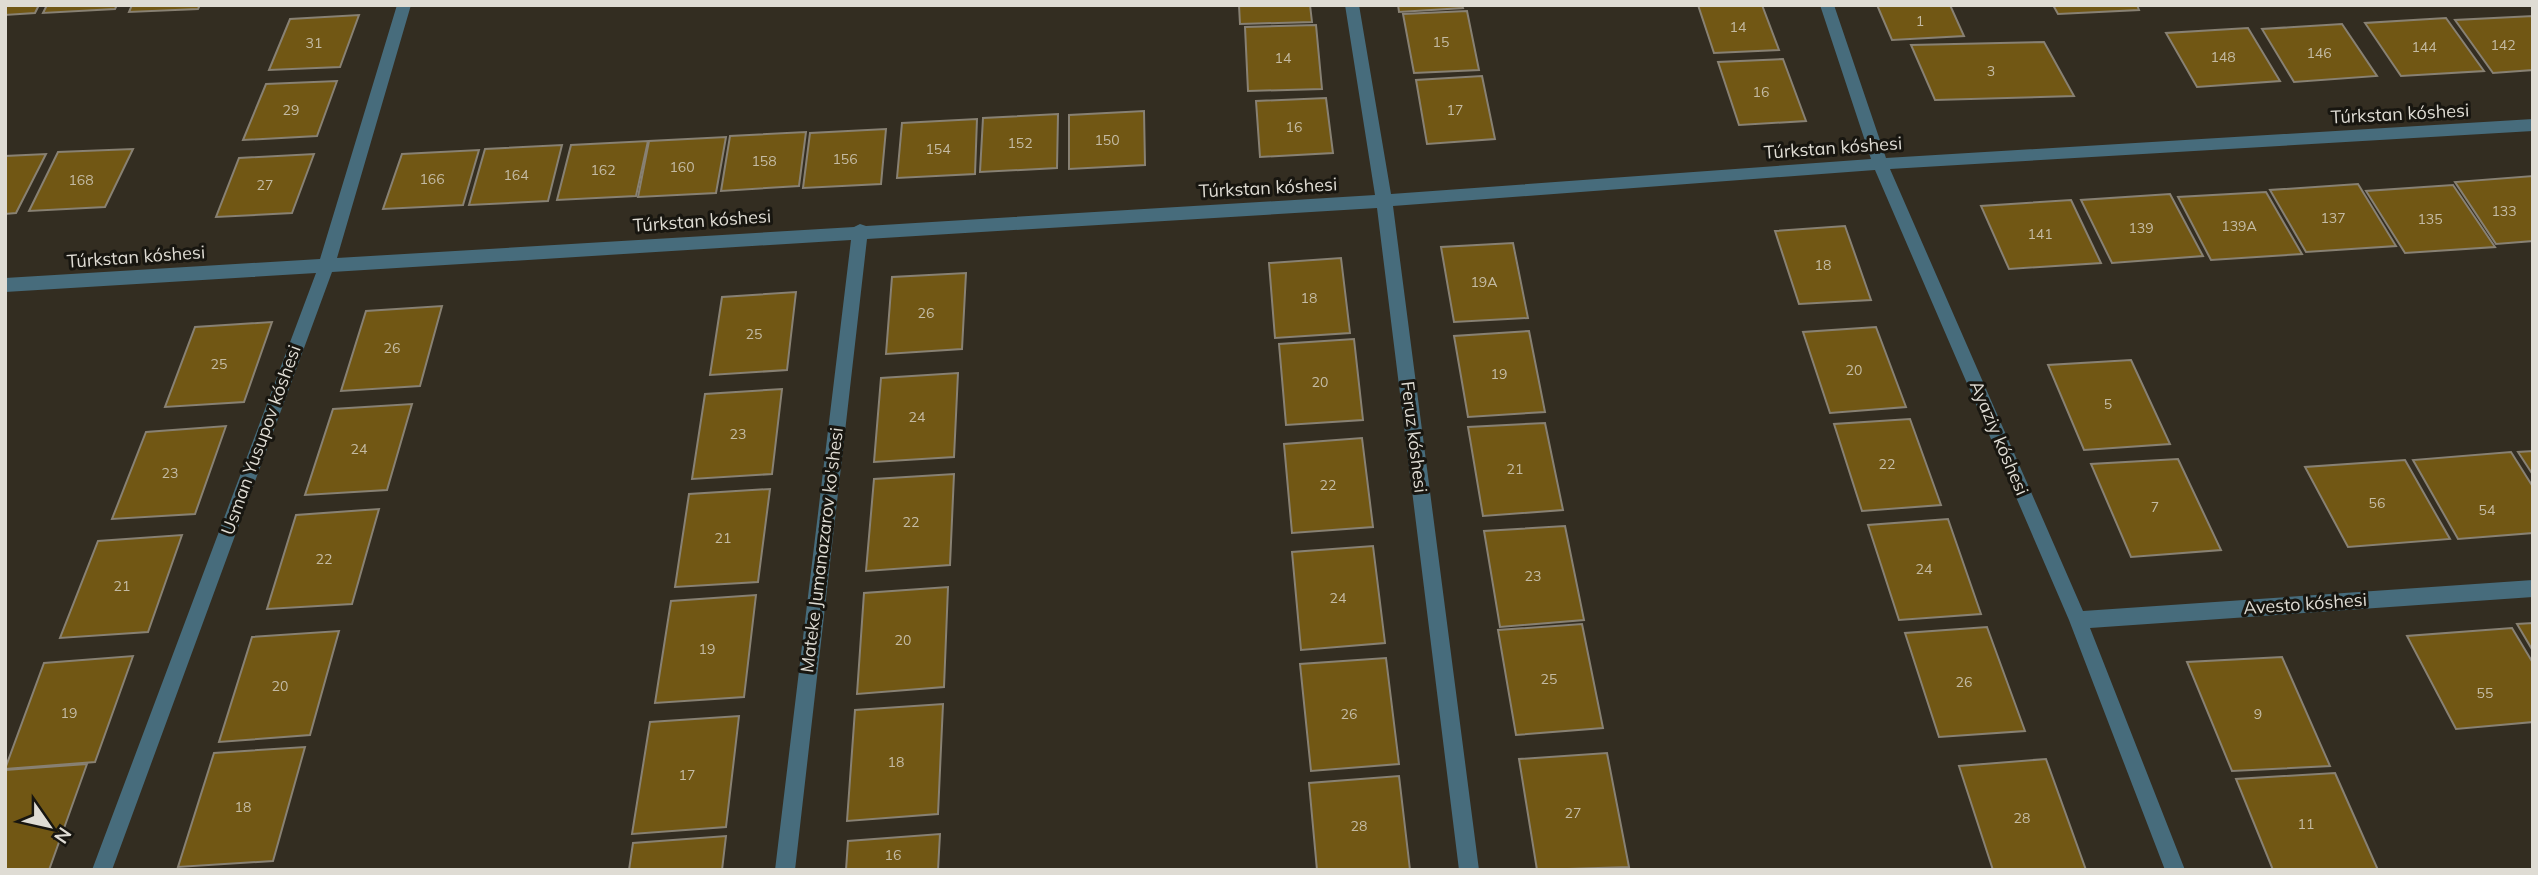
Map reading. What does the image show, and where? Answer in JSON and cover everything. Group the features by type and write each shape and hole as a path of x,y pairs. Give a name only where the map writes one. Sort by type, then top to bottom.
{"street":[{"name":"Usman Yusupov kóshesi","path":"102,870 327,264 404,5"},
{"name":"Feruz kóshesi","path":"1352,5 1384,201 1469,870"},
{"name":"Ayaziy kóshesi","path":"1827,5 1880,164 2078,620 2175,870"},
{"name":"Túrkstan kóshesi","path":"5,285 860,230 1384,201 1880,164 2533,125"},
{"name":"Mateke Jumanazarov ko'shesi","path":"785,870 860,230"},
{"name":"Avesto kóshesi","path":"2078,620 2533,587"}],"building":[{"path":"5,5 39,5 35,13 5,15"},
{"path":"47,5 117,5 115,9 43,13"},
{"path":"132,5 200,5 198,9 129,12"},
{"path":"1239,5 1310,5 1312,22 1240,24"},
{"path":"1398,5 1462,5 1463,8 1399,12"},
{"path":"1698,5 1762,5 1779,50 1714,53"},
{"path":"1877,5 1950,5 1964,36 1892,40"},
{"path":"2053,5 2137,5 2139,10 2058,14"},
{"path":"1467,11 1479,70 1414,73 1403,14"},
{"path":"359,15 340,67 269,70 290,19"},
{"path":"2533,16 2533,70 2493,73 2455,20"},
{"path":"2446,18 2484,71 2401,76 2365,23"},
{"path":"2342,24 2377,76 2294,82 2262,29"},
{"path":"1316,25 1322,89 1248,91 1245,27"},
{"path":"2248,28 2280,81 2197,87 2166,33"},
{"path":"2044,42 2074,96 1935,100 1911,45"},
{"path":"1783,59 1806,121 1739,125 1718,62"},
{"path":"1482,76 1495,139 1427,144 1416,80"},
{"path":"337,81 317,136 243,140 266,84"},
{"path":"1326,98 1333,153 1260,157 1256,101"},
{"path":"1144,111 1145,165 1069,169 1069,115"},
{"path":"1058,114 1057,168 980,172 983,118"},
{"path":"977,119 975,174 897,178 902,123"},
{"path":"886,129 881,184 803,188 810,133"},
{"path":"806,132 799,186 721,191 730,136"},
{"path":"726,137 716,193 638,197 649,141"},
{"path":"648,141 636,196 557,200 571,145"},
{"path":"562,145 548,201 469,205 485,149"},
{"path":"133,149 105,207 29,211 58,152"},
{"path":"479,150 463,205 383,209 402,154"},
{"path":"46,154 16,213 5,214 5,156"},
{"path":"314,154 292,213 216,217 239,158"},
{"path":"2533,176 2533,241 2496,244 2455,182"},
{"path":"2358,184 2396,246 2306,252 2270,190"},
{"path":"2453,185 2495,247 2405,253 2366,191"},
{"path":"2266,192 2302,254 2211,260 2178,197"},
{"path":"2170,194 2203,256 2112,263 2081,200"},
{"path":"2071,200 2101,263 2009,269 1981,206"},
{"path":"1845,226 1871,300 1799,304 1775,231"},
{"path":"1513,243 1528,318 1454,322 1441,247"},
{"path":"1341,258 1350,333 1275,338 1269,263"},
{"path":"966,273 962,349 886,354 892,277"},
{"path":"796,292 787,370 710,375 722,297"},
{"path":"442,306 420,386 341,391 366,311"},
{"path":"272,322 244,402 165,407 195,327"},
{"path":"1876,327 1906,407 1830,413 1803,332"},
{"path":"1529,331 1545,412 1468,417 1454,336"},
{"path":"1354,339 1363,420 1286,425 1279,344"},
{"path":"2131,360 2170,444 2084,450 2048,365"},
{"path":"958,373 954,457 874,462 881,378"},
{"path":"782,389 772,474 692,479 705,394"},
{"path":"412,404 387,490 305,495 333,409"},
{"path":"1910,419 1941,505 1862,511 1834,424"},
{"path":"1545,423 1563,510 1483,516 1468,427"},
{"path":"226,426 195,514 112,519 146,432"},
{"path":"1362,438 1373,527 1292,533 1284,444"},
{"path":"2533,451 2533,475 2518,452"},
{"path":"2511,452 2533,487 2533,533 2458,539 2413,460"},
{"path":"2178,459 2221,550 2131,557 2091,464"},
{"path":"2405,460 2450,539 2348,547 2305,467"},
{"path":"954,474 950,565 866,571 874,479"},
{"path":"770,489 758,582 675,587 689,494"},
{"path":"379,509 352,604 267,609 296,515"},
{"path":"1948,519 1981,614 1899,620 1868,525"},
{"path":"1565,526 1584,620 1500,627 1484,531"},
{"path":"182,535 148,632 60,638 98,541"},
{"path":"1373,546 1385,643 1301,650 1292,552"},
{"path":"948,587 944,687 857,694 864,593"},
{"path":"756,595 744,697 655,703 671,601"},
{"path":"2533,623 2533,651 2517,624"},
{"path":"1582,624 1603,728 1516,735 1498,630"},
{"path":"1987,627 2025,731 1939,737 1905,633"},
{"path":"2512,628 2533,663 2533,722 2456,729 2407,636"},
{"path":"339,631 310,735 219,742 252,637"},
{"path":"133,656 95,762 5,769 44,663"},
{"path":"2282,657 2330,766 2232,771 2187,662"},
{"path":"1386,658 1399,764 1311,771 1300,664"},
{"path":"943,704 938,814 847,821 855,710"},
{"path":"739,716 726,827 632,834 650,722"},
{"path":"305,747 273,861 178,867 214,753"},
{"path":"1607,753 1629,867 1537,870 1519,759"},
{"path":"2046,759 2086,870 1993,870 1959,766"},
{"path":"87,764 49,870 5,870 5,770"},
{"path":"2335,773 2378,870 2273,870 2236,779"},
{"path":"1399,776 1410,870 1317,870 1309,783"},
{"path":"940,834 938,870 846,870 848,841"},
{"path":"726,836 722,870 629,870 633,843"}]}
